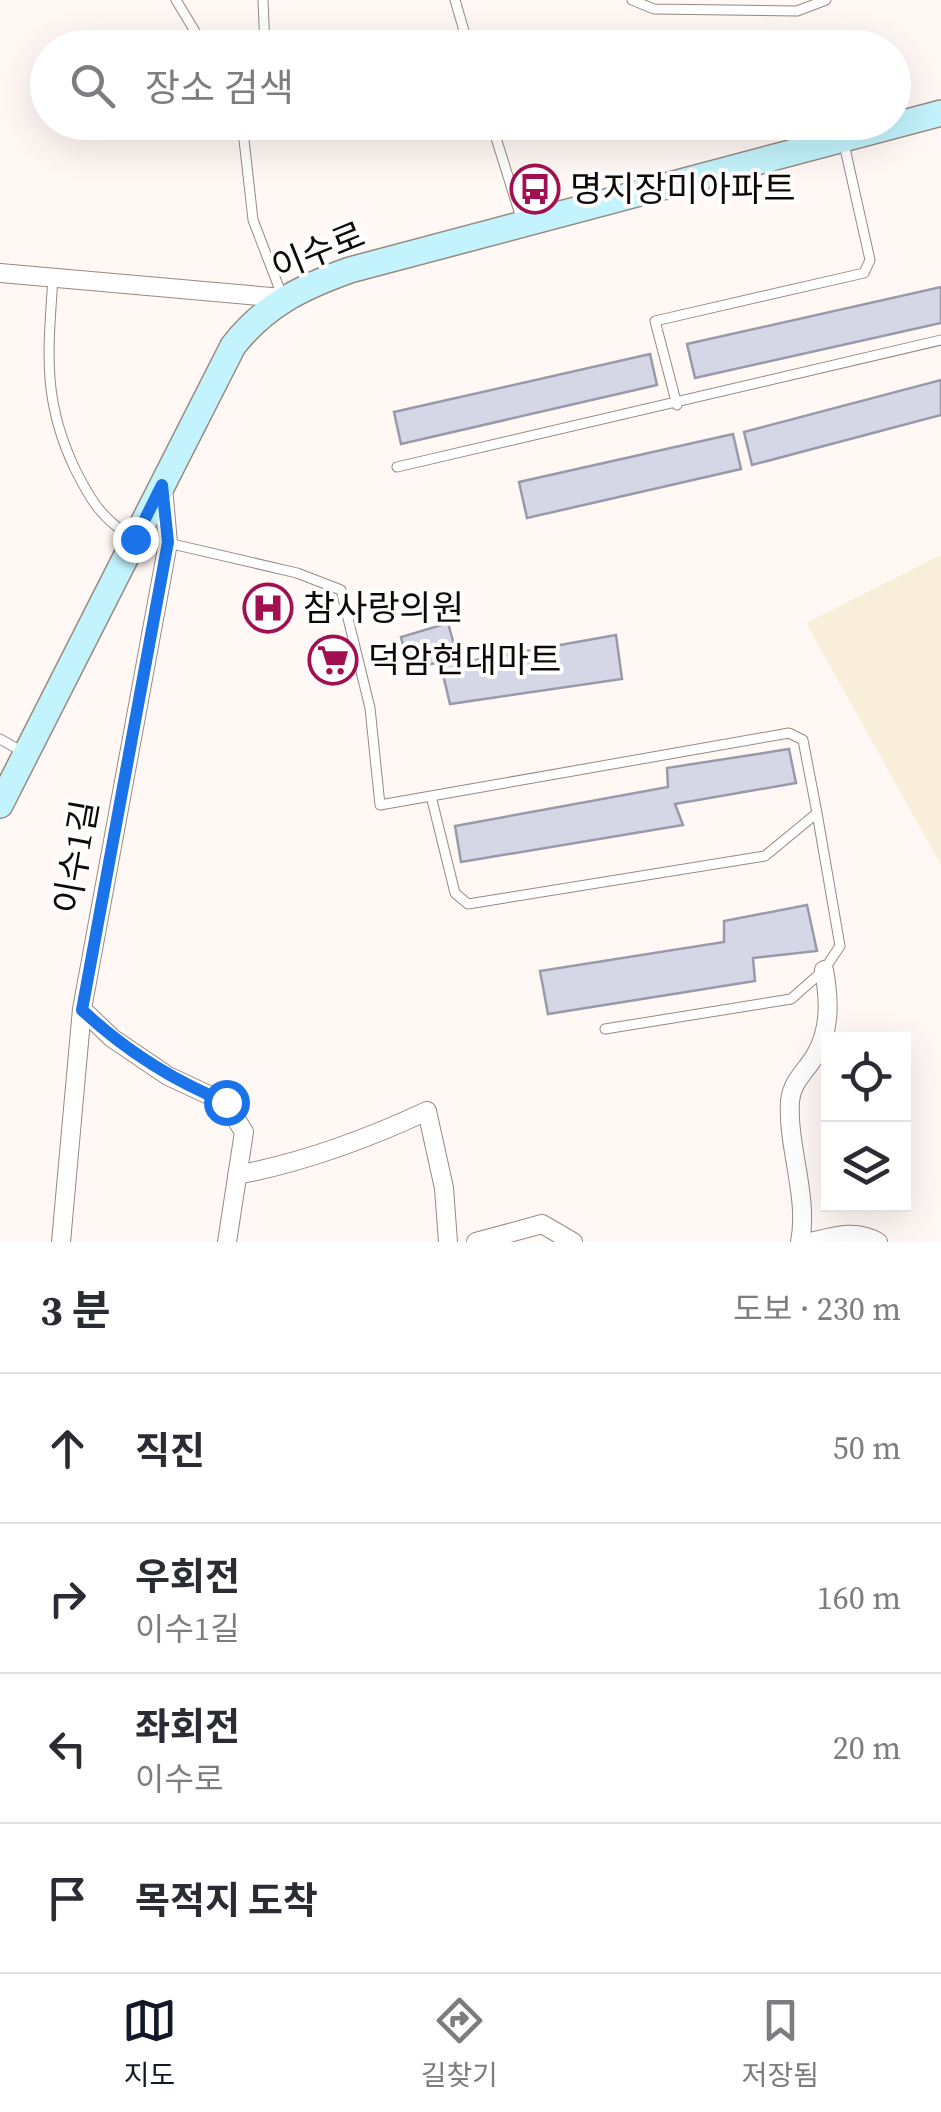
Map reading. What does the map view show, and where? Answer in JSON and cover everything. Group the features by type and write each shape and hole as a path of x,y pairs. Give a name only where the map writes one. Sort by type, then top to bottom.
{"main road":[{"name":"이수로","path":"911,121 941,114"},
{"name":"이수로","path":"0,805 234,346 254,320 283,298 350,270 827,140"}],"street":[{"path":"0,273 283,298"},
{"name":"이수1길","path":"61,1242 82,1010 168,542 162,485"},
{"path":"800,1242 790,1099 798,1076 815,1057 824,1036 829,994 824,970"},
{"path":"82,1010 112,1038 168,1076 226,1102 244,1132 227,1242"},
{"path":"237,1174 287,1166 354,1144 427,1111 444,1188 448,1242"},
{"path":"476,1242 542,1224 573,1242"},
{"path":"811,1242 841,1234 866,1235 878,1242"}],"lane":[{"path":"176,0 194,30"},
{"path":"262,0 264,30"},
{"path":"455,0 464,30"},
{"path":"632,0 654,8 797,11 826,0"},
{"path":"244,140 253,220 283,298"},
{"path":"497,140 522,223"},
{"path":"677,404 655,321 864,274 870,260 843,140"},
{"path":"53,276 47,360 56,430 98,514 135,539"},
{"path":"397,467 941,340"},
{"path":"168,542 297,573 340,590 370,708 380,805 789,733 803,740 840,946 824,970 791,999 605,1029"},
{"path":"0,739 25,754"},
{"path":"432,796 455,893 468,904 765,856 817,813"}],"shaded area":[{"path":"941,555 941,865 806,623"}],"building":[{"path":"941,287 941,323 695,378 687,344"},
{"path":"650,354 657,385 401,444 394,412"},
{"path":"941,380 941,415 752,465 744,432"},
{"path":"733,434 741,469 527,518 519,482"},
{"path":"448,623 459,663 616,635 622,679 450,704 440,662 409,669 401,637"},
{"path":"789,749 796,783 675,804 683,825 461,862 455,826 668,787 667,768"},
{"path":"807,905 817,951 753,958 755,981 548,1014 540,971 724,942 724,921"}],"place":[{"name":"명지장미아파트","path":"535,189"},
{"name":"참사랑의원","path":"268,608"},
{"name":"덕암현대마트","path":"333,660"}],"route":[{"path":"135,539 162,485 168,542 82,1010 112,1038 168,1076 226,1102"}]}
